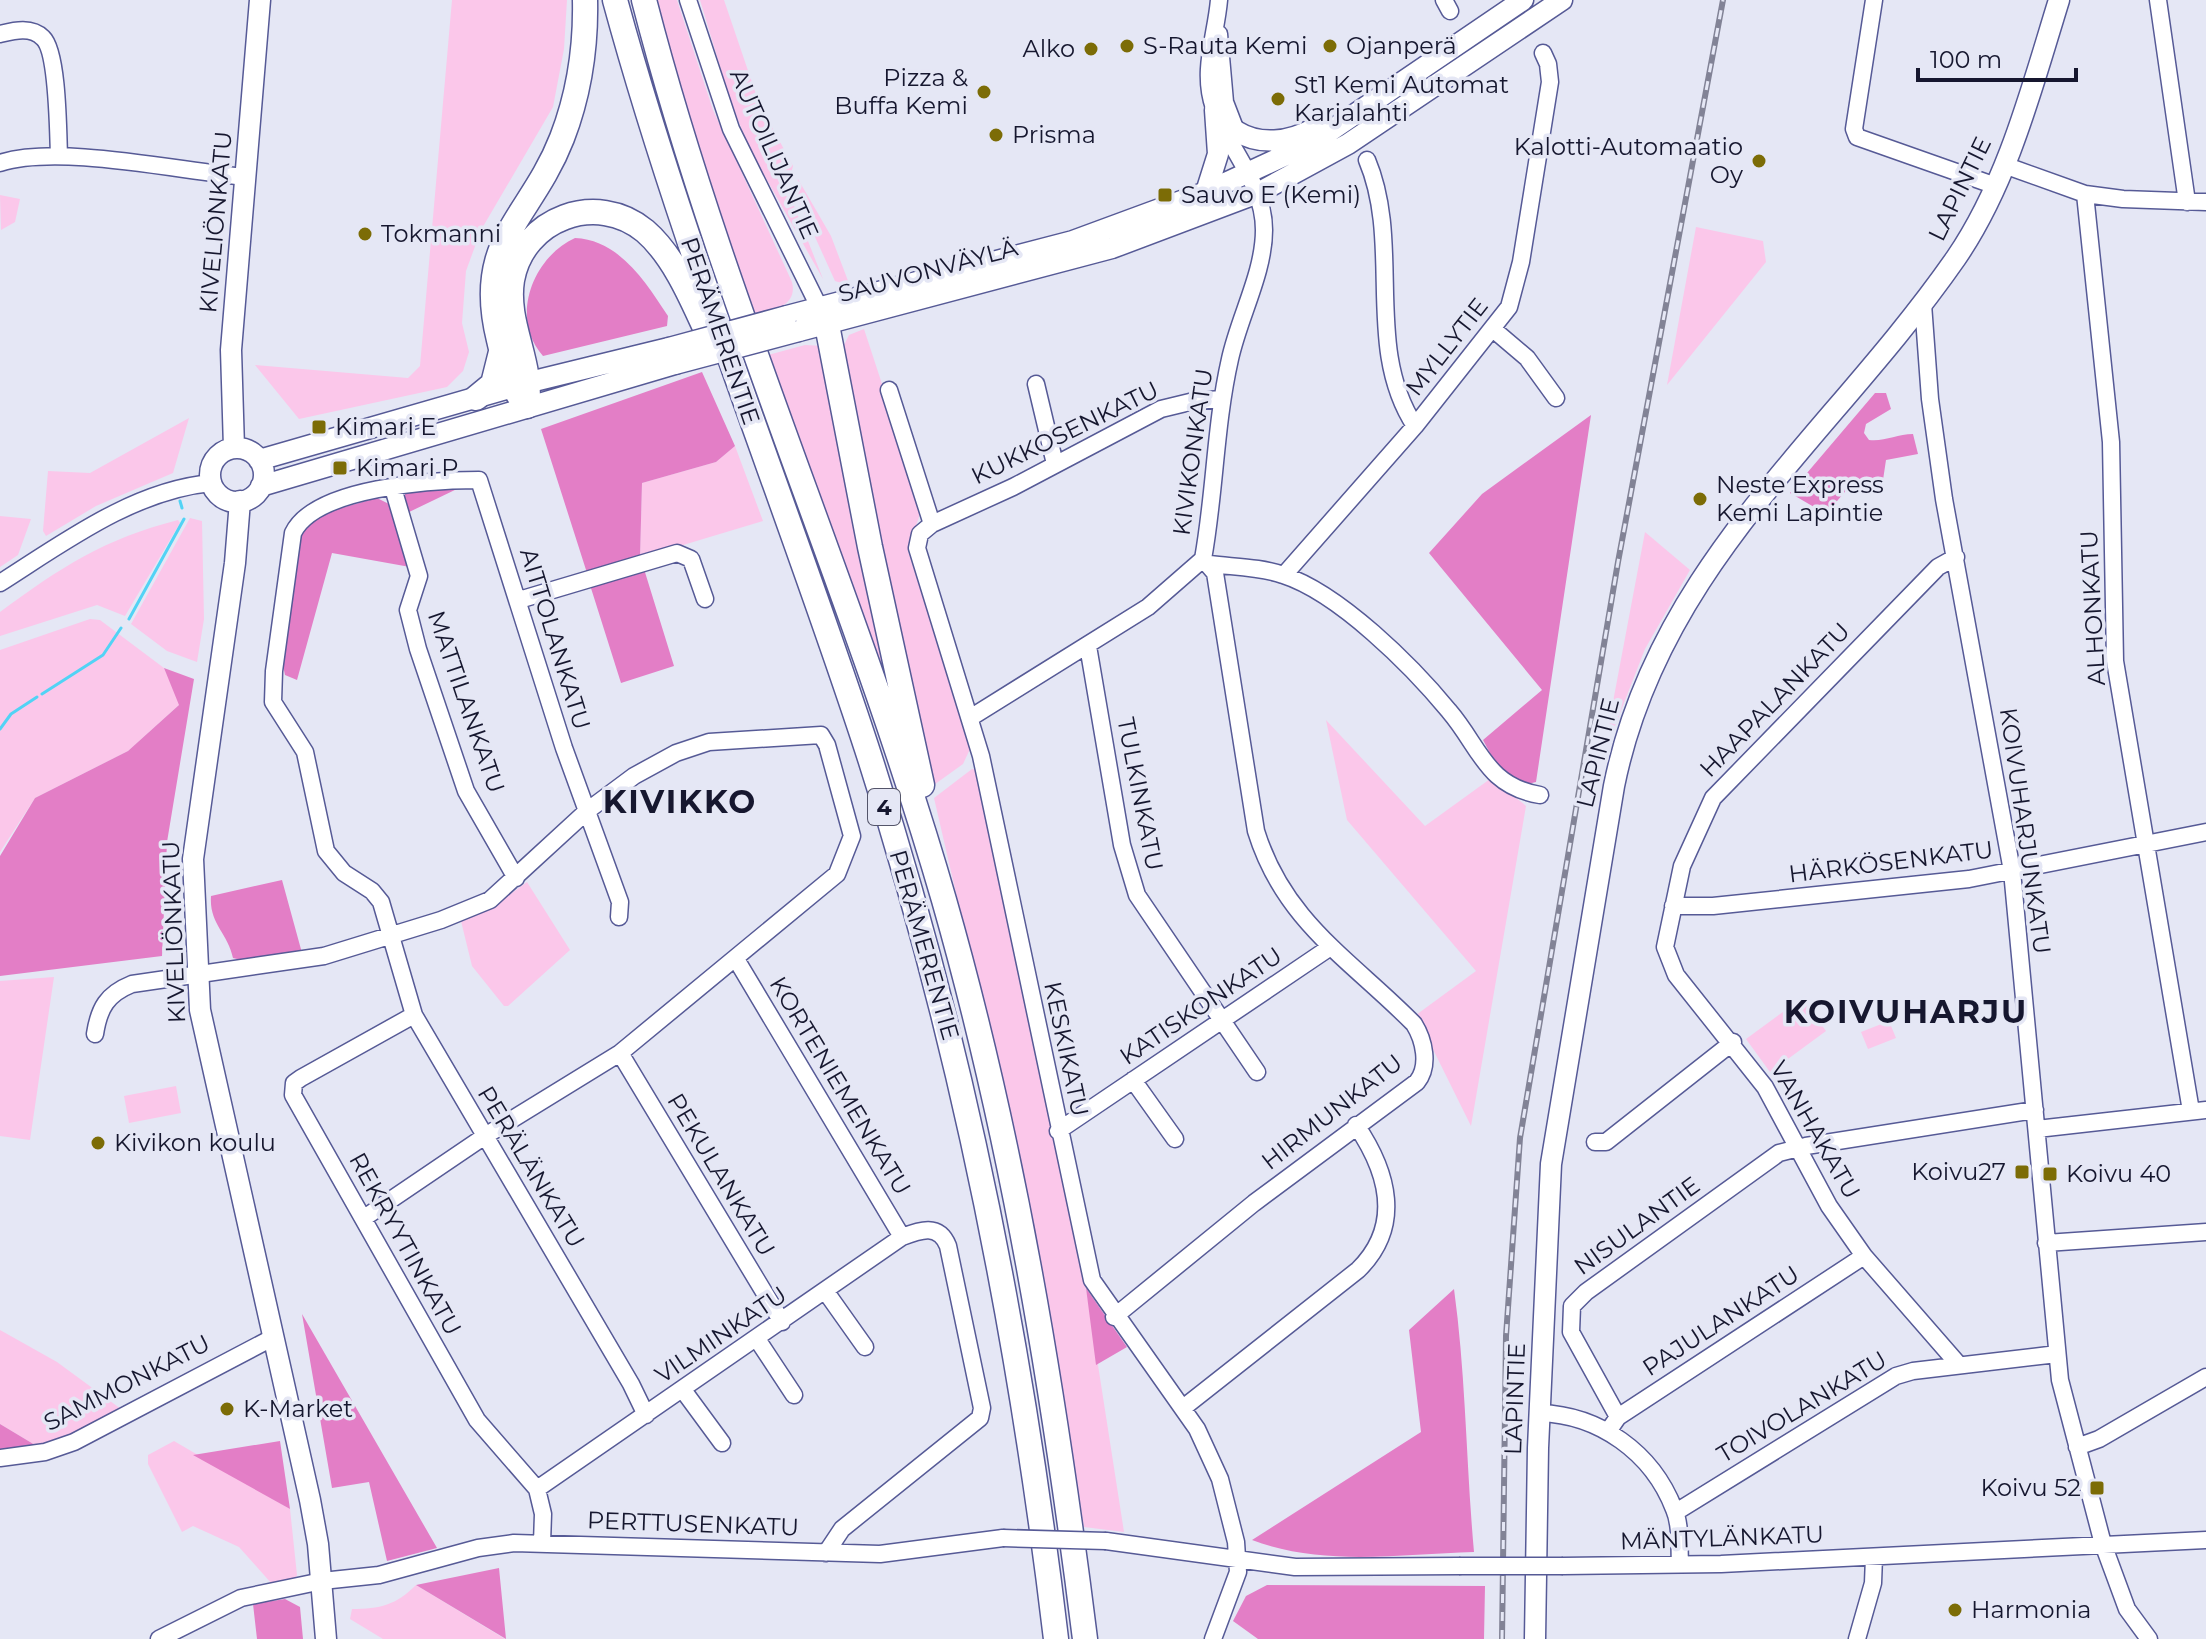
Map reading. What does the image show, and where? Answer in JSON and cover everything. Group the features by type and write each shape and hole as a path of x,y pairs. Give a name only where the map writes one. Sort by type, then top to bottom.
{"highway":[{"path":"523,392 501,349 491,301 494,267 502,244 557,150 568,119 579,78 585,0"},
{"name":"PERÄMERENTIE","path":"615,0 660,157 866,748 949,1030 1011,1321 1040,1499 1056,1639"},
{"name":"PERÄMERENTIE","path":"644,0 689,162 872,675 943,897 992,1093 1032,1281 1085,1639"},
{"path":"523,392 511,317 517,263 530,240 550,222 579,212 626,219 656,242 689,295 718,359 740,390"},
{"path":"824,317 873,562 942,861 943,897"},
{"path":"476,398 493,384 501,349"}],"main road":[{"name":"KIVELIÖNKATU","path":"234,448 231,350 260,0"},
{"name":"SAUVONVÄYLÄ","path":"824,317 1073,241 1206,192 1248,173 1314,142 1523,0"},
{"name":"SAUVONVÄYLÄ","path":"261,486 523,392 1112,248 1258,193 1360,136 1562,0"},
{"name":"LAPINTIE","path":"1535,1639 1540,1413 1551,1164 1614,786 1641,690 1661,643 1702,578 1786,466 1923,304 1957,256 1996,186 2059,0"},
{"path":"1206,192 1218,154 1215,110"},
{"path":"1236,131 1262,141 1293,139 1327,120 1343,121"},
{"name":"SAUVONVÄYLÄ","path":"259,460 476,398 523,392"},
{"path":"234,448 248,450 259,460 263,477 261,486 250,498 240,501 225,499 211,483 214,460 234,448"},
{"name":"KIVELIÖNKATU","path":"240,501 229,607 195,833 194,892 199,976 209,1057 297,1436 322,1581 326,1639"}],"street":[{"name":"AUTOILIJANTIE","path":"688,0 731,129 824,317"},
{"path":"1219,0 1217,29 1208,65 1215,110 1248,173"},
{"path":"1874,0 1854,129 1857,137 1996,186"},
{"path":"2158,0 2187,202"},
{"path":"1217,29 1221,39 1225,102 1246,152 1248,173"},
{"path":"0,34 29,31 41,36 47,44 53,73 59,156"},
{"name":"MYLLYTIE","path":"1284,575 1415,426 1494,330 1513,296 1550,82 1543,53"},
{"path":"0,163 24,157 59,156 245,177"},
{"path":"1367,160 1380,191 1390,370 1415,426"},
{"path":"2004,165 2085,194 2206,202"},
{"name":"KIVIKONKATU","path":"970,718 1088,646 1154,602 1206,561 1222,399 1242,311 1262,252 1263,214 1258,193 1248,173"},
{"name":"ALHONKATU","path":"2085,194 2112,444 2115,658 2147,846 2198,1110"},
{"name":"KOIVUHARJUNKATU","path":"1923,304 1936,445 2012,871 2057,1354 2077,1447 2103,1544 2127,1609 2149,1639"},
{"path":"1494,330 1527,358 1556,398"},
{"path":"1036,384 1055,464"},
{"path":"889,390 932,524"},
{"name":"KUKKOSENKATU","path":"932,524 1161,409 1222,399"},
{"name":"PERÄLÄNKATU","path":"479,480 430,481 393,488 322,507 298,523 291,549 273,700 305,752 315,785 323,845 344,873 377,896 414,1015 631,1384 646,1415"},
{"name":"AITTOLANKATU","path":"479,480 587,811 620,902 619,917"},
{"path":"0,583 107,519 176,490 211,483"},
{"name":"MATTILANKATU","path":"393,488 419,576 408,610 418,647 466,791 516,878"},
{"name":"KESKIKATU","path":"932,524 920,534 917,552 970,718 1092,1280 1114,1317 1202,1436 1220,1479 1238,1559"},
{"path":"519,600 677,553 691,559 705,599"},
{"name":"HAAPALANKATU","path":"1673,906 1682,865 1713,798 1938,567 1956,557"},
{"path":"1206,561 1284,575 1338,607 1403,661 1451,712 1502,781 1517,790 1540,795"},
{"name":"HIRMUNKATU","path":"1114,1317 1420,1078 1424,1064 1414,1024 1329,948 1302,920 1280,889 1256,831 1215,573 1206,561"},
{"name":"TULKINKATU","path":"1088,646 1122,845 1132,882 1143,908 1257,1072"},
{"path":"95,1034 104,1003 120,989 151,980 199,976 324,956 479,907 516,878 587,811 634,776 690,747 816,734 827,745 852,836 837,874 620,1053 485,1136 364,1218"},
{"name":"HÄRKÖSENKATU","path":"1673,906 1713,906 1901,887 2012,871 2206,832"},
{"name":"VANHAKATU","path":"1673,906 1665,947 1668,962 1769,1092 1829,1206 1864,1256 1959,1365"},
{"name":"KATISKONKATU","path":"1058,1131 1329,948"},
{"name":"KORTENIEMENKATU","path":"736,959 902,1237"},
{"name":"REKRYYTINKATU","path":"414,1015 301,1078 293,1088 293,1095 477,1420 537,1489"},
{"path":"1595,1142 1606,1142 1733,1042"},
{"name":"PEKULANKATU","path":"620,1053 782,1322"},
{"path":"1133,1080 1175,1139"},
{"path":"1796,1148 2035,1110"},
{"path":"2037,1129 2198,1110"},
{"path":"1183,1408 1358,1270 1380,1244 1385,1196 1374,1157 1356,1125"},
{"name":"NISULANTIE","path":"1614,1424 1571,1332 1572,1306 1586,1292 1779,1153 1796,1148"},
{"name":"VILMINKATU","path":"537,1489 902,1237 920,1230 935,1231 943,1235 948,1246 982,1408 980,1418 842,1529 826,1553"},
{"path":"2046,1243 2206,1232"},
{"name":"PAJULANKATU","path":"1614,1424 1864,1256"},
{"path":"826,1292 865,1347"},
{"name":"SAMMONKATU","path":"0,1458 45,1452 74,1442 272,1338"},
{"path":"757,1339 794,1395"},
{"name":"TOIVOLANKATU","path":"1676,1512 1888,1380 1913,1371 2057,1354"},
{"path":"2077,1447 2099,1439 2206,1377"},
{"path":"683,1390 722,1443"},
{"path":"1540,1413 1614,1424 1676,1512 1680,1564"},
{"path":"537,1489 543,1514 542,1543"},
{"name":"PERTTUSENKATU","path":"159,1639 241,1598 322,1581 379,1575 478,1548 542,1543 880,1554 1003,1538 1106,1541 1238,1559"},
{"name":"MÄNTYLÄNKATU","path":"1238,1559 1295,1567 1680,1564 2206,1540"},
{"path":"1857,1639 1873,1583 1874,1557"},
{"path":"1213,1639 1234,1591 1238,1559"}],"shaded area":[{"path":"452,0 567,0 564,49 553,107 481,230 466,271 462,323 469,352 463,371 447,387 299,419 255,365 408,378 420,366"},
{"path":"656,0 677,0 713,110 792,282 791,297 776,309 754,316 696,144"},
{"path":"700,0 724,0 759,103 793,166 787,188 823,279 750,150 730,100"},
{"path":"798,179 831,236 850,286 835,281 796,195"},
{"path":"0,195 20,199 15,222 1,230"},
{"path":"1696,227 1763,241 1766,262 1667,385"},
{"path":"575,238 605,246 630,265 668,316 667,326 543,356 533,341 528,324 530,290 548,259"},
{"path":"864,329 920,500 920,514 908,551 971,747 963,764 931,787 842,349 849,335"},
{"path":"805,345 824,346 893,700 768,355"},
{"path":"702,372 735,446 716,462 642,483 640,558 587,573 541,429"},
{"path":"1875,393 1886,393 1891,409 1866,424 1864,433 1869,440 1913,434 1918,454 1886,460 1883,480 1849,487 1826,514 1790,493"},
{"path":"1591,415 1536,782 1528,784 1500,772 1483,740 1542,690 1429,553 1482,494"},
{"path":"189,418 173,473 96,506 46,536 43,531 48,471 90,473"},
{"path":"735,446 763,521 640,558 642,483 716,462"},
{"path":"459,488 405,514 405,494 412,489"},
{"path":"377,498 391,505 410,567 332,553 297,680 285,675 282,661 298,535 316,515"},
{"path":"0,516 31,519 18,555 0,567"},
{"path":"190,518 202,521 204,619 197,662 167,651 131,624"},
{"path":"178,520 180,523 125,616 97,605 0,636 0,612 43,581 105,546"},
{"path":"1645,532 1690,570 1645,649 1615,726 1609,723"},
{"path":"644,569 674,666 621,683 590,585"},
{"path":"90,619 100,620 164,668 180,704 128,751 35,798 0,852 0,650"},
{"path":"164,668 194,679 167,842 162,956 0,976 0,856 35,798 128,751 179,705"},
{"path":"1326,720 1425,826 1490,779 1526,806 1471,1126 1416,1015 1476,971 1347,820"},
{"path":"972,769 977,770 1086,1288 1124,1532 1084,1527 1040,1256 934,798"},
{"path":"282,880 302,953 241,960 233,958 213,914 211,896"},
{"path":"527,882 570,950 508,1006 504,1006 472,966 461,921 488,910"},
{"path":"54,977 30,1140 0,1136 0,981"},
{"path":"1802,998 1826,1031 1770,1072 1746,1039"},
{"path":"1889,1021 1896,1038 1868,1049 1861,1032"},
{"path":"176,1086 181,1113 129,1123 124,1096"},
{"path":"1086,1288 1127,1347 1096,1365"},
{"path":"1454,1289 1474,1552 1334,1556 1306,1554 1252,1540 1421,1432 1409,1330"},
{"path":"302,1314 437,1548 387,1561 369,1482 332,1488"},
{"path":"0,1330 57,1362 121,1409 60,1439 35,1445 0,1424"},
{"path":"0,1424 35,1445 0,1450"},
{"path":"174,1441 290,1509 297,1575 293,1581 272,1584 239,1547 193,1526 182,1532 148,1464 148,1455"},
{"path":"280,1441 290,1509 193,1455"},
{"path":"499,1568 506,1639 416,1585"},
{"path":"416,1585 505,1639 383,1639 350,1619 352,1609 387,1604"},
{"path":"1267,1585 1485,1586 1484,1639 1258,1639 1233,1621 1246,1596"},
{"path":"285,1599 300,1607 303,1639 257,1639 253,1604"}],"waterway":[{"path":"180,501 182,508"},
{"path":"129,619 184,519"},
{"path":"42,694 103,655 121,628"},
{"path":"0,729 11,714 37,697"}],"railway":[{"path":"1502,1639 1506,1336 1520,1138 1618,562 1723,0"}],"place":[{"name":"S-Rauta Kemi","path":"1127,46"},
{"name":"Ojanperä","path":"1330,46"},
{"name":"Alko","path":"1091,49"},
{"name":"Pizza & Buffa Kemi","path":"984,92"},
{"name":"St1 Kemi Automat Karjalahti","path":"1278,99"},
{"name":"Prisma","path":"996,135"},
{"name":"Kalotti-Automaatio Oy","path":"1759,161"},
{"name":"Sauvo E (Kemi)","path":"1165,195"},
{"name":"Tokmanni","path":"365,234"},
{"name":"Kimari E","path":"319,427"},
{"name":"Kimari P","path":"340,468"},
{"name":"Neste Express Kemi Lapintie","path":"1700,499"},
{"name":"Kivikon koulu","path":"98,1143"},
{"name":"Koivu27","path":"2022,1172"},
{"name":"Koivu 40","path":"2050,1174"},
{"name":"K-Market","path":"227,1409"},
{"name":"Koivu 52","path":"2097,1488"},
{"name":"Harmonia","path":"1955,1610"}],"district":[{"name":"KIVIKKO","path":"680,802"},
{"name":"KOIVUHARJU","path":"1906,1012"}]}
